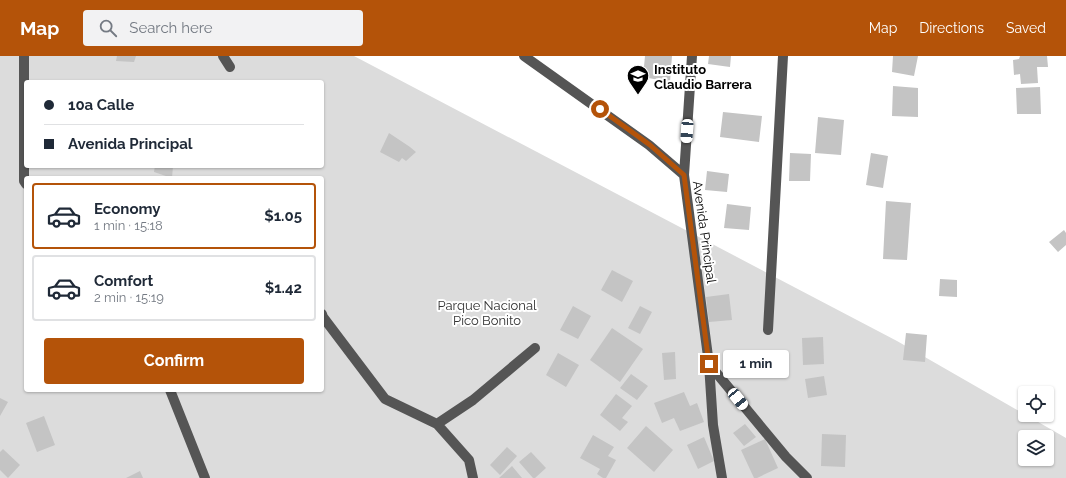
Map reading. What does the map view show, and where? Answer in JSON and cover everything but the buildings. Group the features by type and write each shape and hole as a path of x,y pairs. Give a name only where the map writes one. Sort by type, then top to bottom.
{"street":[{"path":"24,56 24,168"},
{"path":"223,56 230,67"},
{"path":"524,56 650,145 684,175"},
{"name":"Avenida Principal","path":"692,56 684,175 709,364 713,425 722,478"},
{"path":"768,330 783,56"},
{"path":"324,317 385,399 437,424 469,460 473,478"},
{"path":"437,424 473,400 535,348"},
{"path":"709,364 786,457 807,478"},
{"path":"171,392 203,477"}],"green space":[{"name":"Parque Nacional Pico Bonito","path":"0,56 354,56 897,341 1018,410 1018,422 1038,422 1052,430 1018,430 1018,466 1054,466 1054,431 1066,438 1066,478 0,478"}],"place":[{"name":"Instituto Claudio Barrera","path":"638,96"}],"route":[{"path":"600,109 650,145 684,175 709,364"}]}
